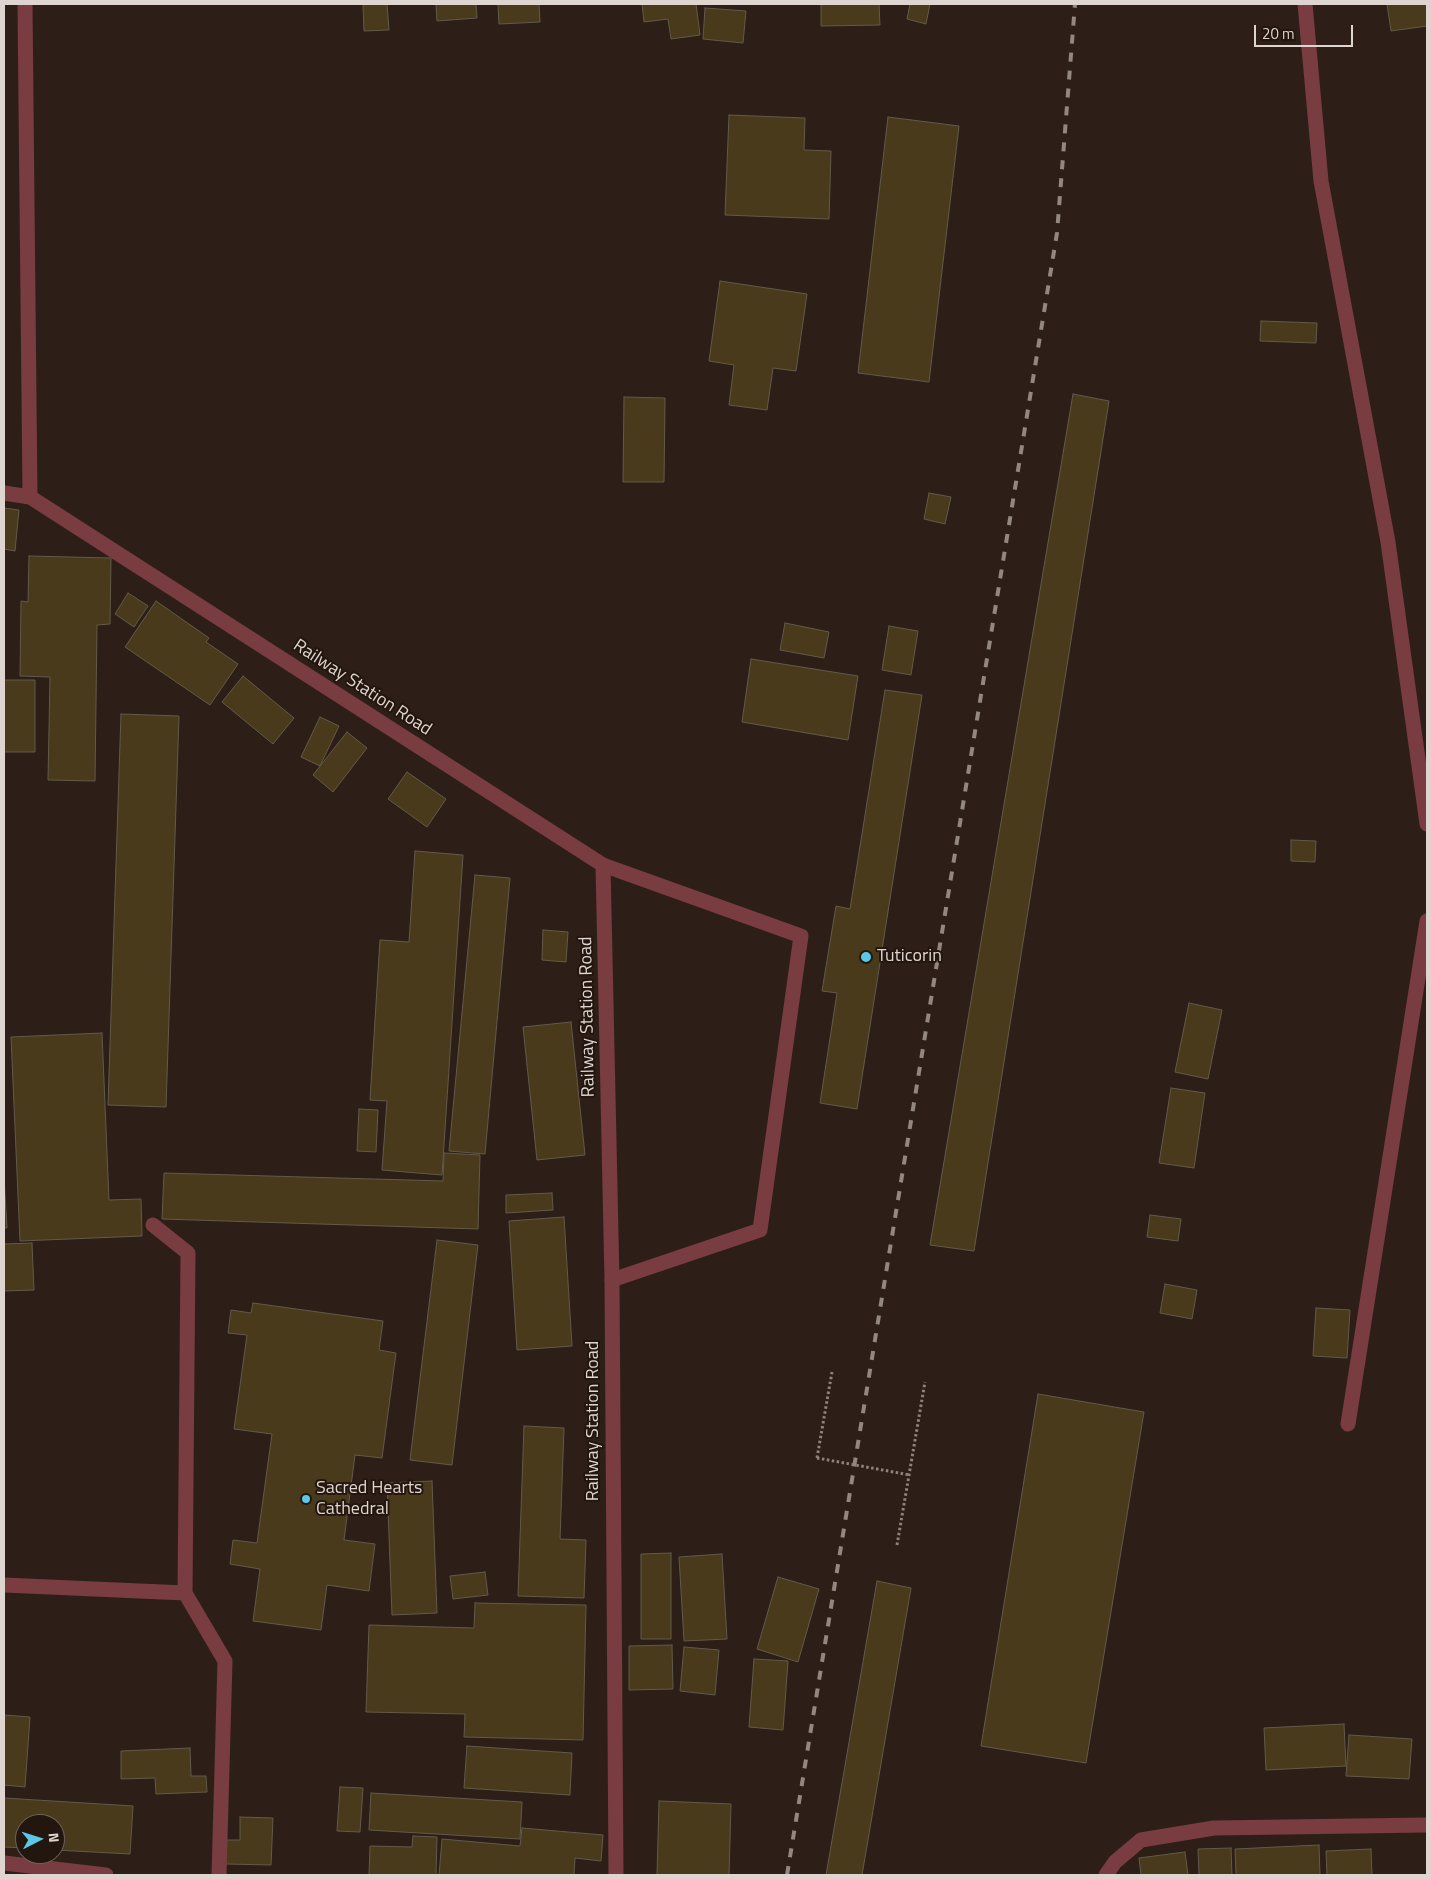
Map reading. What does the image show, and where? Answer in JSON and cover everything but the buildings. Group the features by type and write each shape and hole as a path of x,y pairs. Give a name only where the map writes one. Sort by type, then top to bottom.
{"street":[{"path":"25,4 30,497"},
{"path":"1305,4 1321,181 1388,542 1427,824"},
{"name":"Railway Station Road","path":"4,492 30,497 603,865 612,1280 616,1875"},
{"path":"603,865 801,936 760,1230 612,1280"},
{"path":"1348,1424 1427,921"},
{"path":"153,1225 188,1252 185,1593 225,1661 219,1875"},
{"path":"4,1585 185,1593"},
{"path":"1106,1875 1115,1862 1141,1840 1204,1830 1427,1825"},
{"path":"4,1863 106,1875"}],"path":[{"path":"832,1372 817,1458 910,1474"},
{"path":"896,1545 925,1382"}],"railway":[{"path":"787,1875 1057,233 1075,4"}],"place":[{"name":"Tuticorin","path":"866,957"},
{"name":"Sacred Hearts Cathedral","path":"306,1499"}]}
